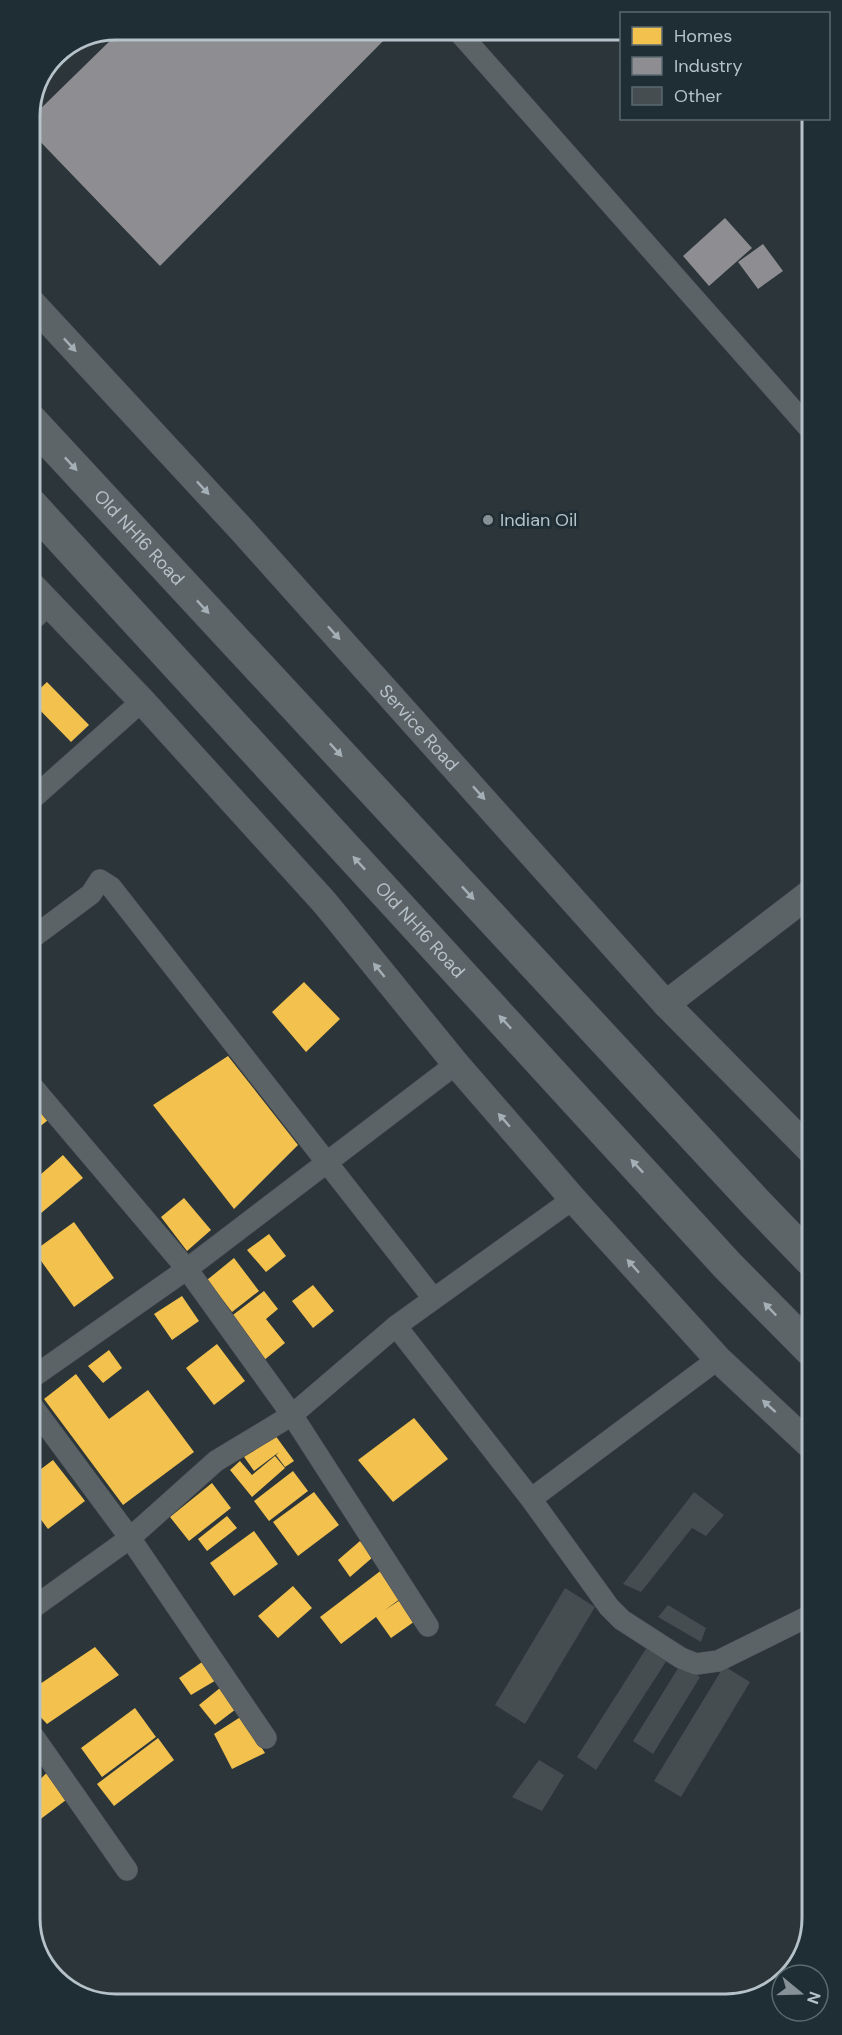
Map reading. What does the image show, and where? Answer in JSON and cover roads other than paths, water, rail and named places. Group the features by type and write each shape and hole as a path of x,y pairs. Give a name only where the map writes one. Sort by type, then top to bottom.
{"main road":[{"name":"Old NH16 Road","path":"41,433 802,1251"},
{"name":"Old NH16 Road","path":"41,517 719,1256 802,1341"}],"street":[{"path":"467,41 802,420"},
{"name":"Service Road","path":"41,313 264,555 666,1004 802,1142"},
{"path":"41,608 142,701 325,903 456,1064 573,1199 718,1359 802,1438"},
{"path":"41,791 142,701"},
{"path":"41,931 91,894 100,880 111,887 433,1298"},
{"path":"666,1004 802,900"},
{"path":"41,1371 187,1269 456,1064"},
{"path":"41,1097 187,1269 292,1415 428,1626"},
{"path":"41,1602 130,1538 216,1461 292,1415 396,1326 573,1199"},
{"path":"396,1326 531,1500 609,1607 622,1620 681,1658 696,1664 718,1661 802,1619"},
{"path":"531,1500 718,1359"},
{"path":"41,1418 130,1538 266,1737"},
{"path":"41,1747 127,1870"}],"place":[{"name":"Indian Oil","path":"488,520"}]}
